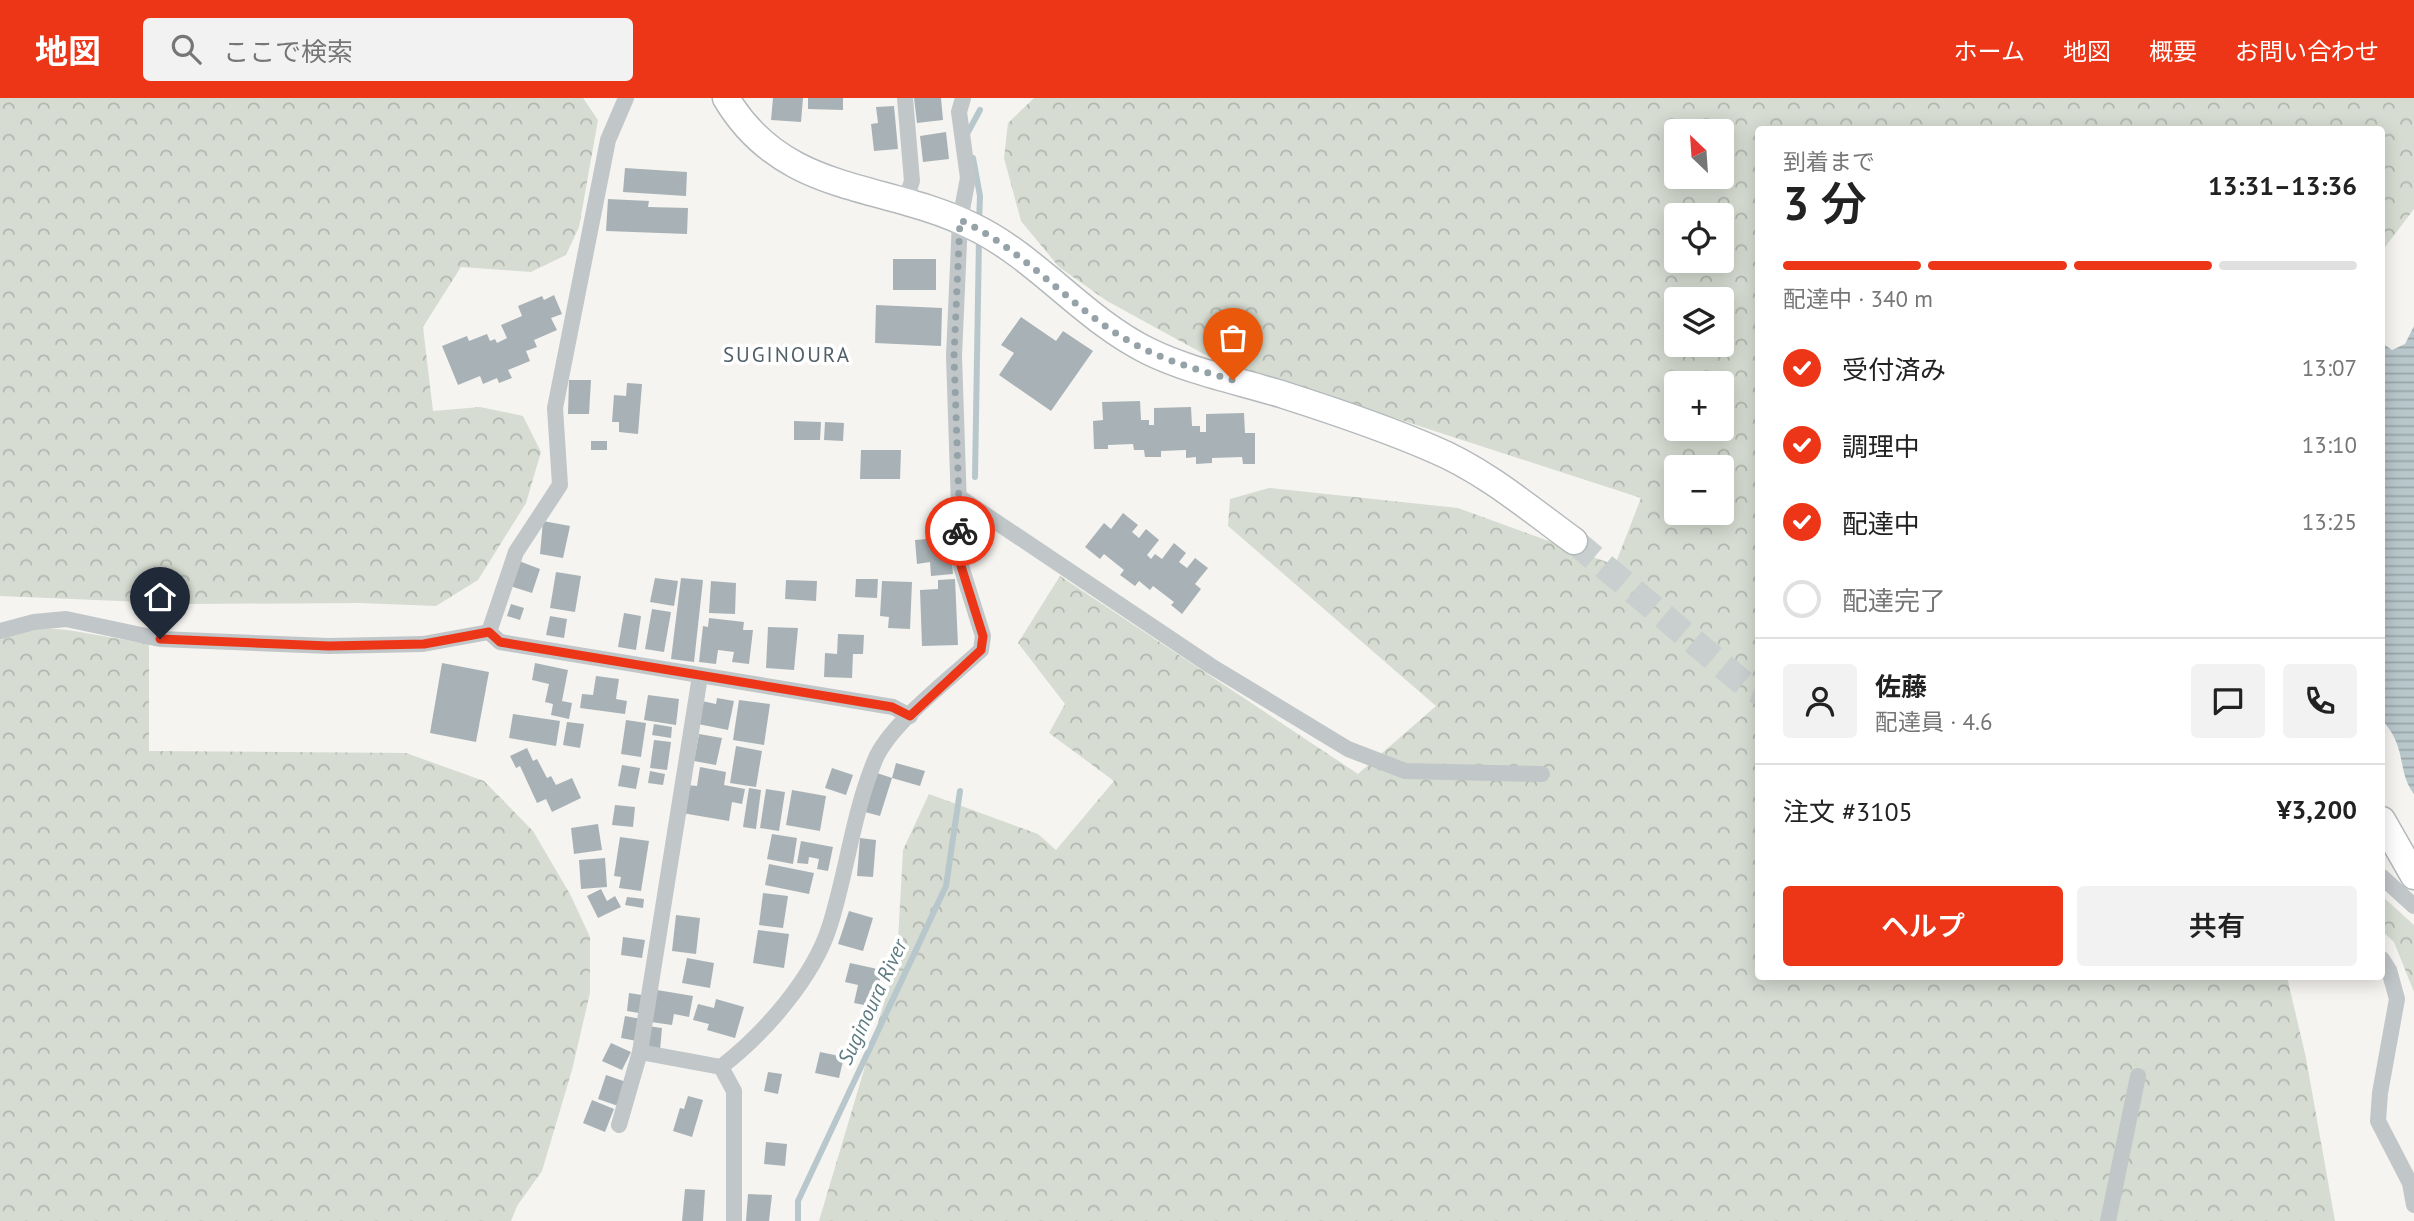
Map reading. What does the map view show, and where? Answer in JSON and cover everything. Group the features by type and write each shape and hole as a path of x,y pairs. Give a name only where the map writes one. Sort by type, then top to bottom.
{"main road":[{"path":"726,98 750,131 789,163 817,177 967,223 1002,243 1121,337 1180,365 1349,416 1436,450 1502,488 1574,541"},
{"path":"2385,825 2414,876"}],"street":[{"path":"489,632 516,552 560,485 555,408 598,181 608,140 626,98"},
{"path":"905,98 912,181 905,202"},
{"path":"721,1067 795,993 830,928 856,822 875,759 890,735 981,650 983,636 961,566 954,356 967,223 968,177 959,112 963,98"},
{"path":"959,497 1211,667 1348,749 1405,771 1542,774"},
{"path":"0,631 34,622 66,619 160,639 329,646 424,644 489,632"},
{"path":"489,632 500,642 892,707 910,716"},
{"path":"620,1125 640,1052 700,676"},
{"path":"2385,880 2414,906"},
{"path":"2385,964 2397,999 2380,1093 2378,1121 2410,1183 2414,1205"},
{"path":"640,1052 721,1067"},
{"path":"721,1067 734,1091 734,1221"},
{"path":"2108,1221 2138,1076"}],"green space":[{"path":"0,98 583,98 598,120 579,227 566,255 531,272 461,267 423,327 433,411 480,407 523,416 541,452 526,503 478,580 436,606 361,603 191,604 0,596"},
{"path":"1034,98 2414,98 2414,209 2385,247 2385,126 1755,126 1755,980 2288,980 2306,1058 2335,1221 819,1221 897,959 903,850 929,794 1038,834 1056,850 1114,781 1049,733 1065,704 1018,643 1060,576 1358,774 1436,706 1228,526 1230,499 1269,488 1458,508 1615,565 1641,498 1213,359 1107,301 1059,267 1021,221 1004,158 1008,123"},
{"path":"31,627 68,630 149,644 149,751 406,753 484,781 533,831 570,894 590,937 590,993 572,1070 542,1171 517,1206 511,1221 0,1221 0,638"},
{"path":"2385,899 2414,925 2414,992 2394,942 2385,934"}],"shaded area":[{"path":"2414,326 2414,794 2405,776 2399,749 2385,724 2385,345 2392,350 2405,344"}],"building":[{"path":"773,98 803,98 801,122 771,120"},
{"path":"808,98 843,98 843,110 808,109"},
{"path":"914,98 941,98 943,120 917,123"},
{"path":"894,106 898,149 874,151 871,124 878,123 876,107"},
{"path":"946,132 949,159 923,162 920,136"},
{"path":"625,168 687,172 686,196 623,192"},
{"path":"608,199 649,201 648,207 688,208 687,234 606,231"},
{"path":"893,259 936,259 936,290 893,290"},
{"path":"554,295 562,314 551,318 557,330 534,340 537,347 526,351 530,361 508,370 512,378 499,383 497,378 483,384 480,376 458,385 442,346 467,336 469,341 487,334 490,341 495,339 497,343 507,338 501,325 522,316 518,306 542,296 544,300"},
{"path":"876,305 942,308 941,346 875,343"},
{"path":"1021,317 1056,341 1063,331 1093,351 1051,411 999,375 1014,353 1001,345"},
{"path":"569,380 591,380 589,414 568,414"},
{"path":"627,383 642,384 638,434 619,432 619,422 612,422 614,395 626,396"},
{"path":"1140,401 1141,420 1149,420 1149,425 1154,425 1154,408 1191,407 1192,426 1200,426 1200,432 1206,432 1206,414 1244,413 1245,433 1255,433 1255,464 1243,464 1242,457 1212,458 1212,463 1196,464 1196,457 1186,458 1186,450 1161,451 1161,457 1145,457 1144,450 1134,450 1133,444 1108,445 1108,449 1094,449 1093,421 1103,420 1102,402"},
{"path":"794,421 821,422 820,440 794,440"},
{"path":"825,422 844,423 843,441 824,440"},
{"path":"591,441 607,441 607,450 591,450"},
{"path":"861,450 901,450 900,479 860,479"},
{"path":"1123,513 1138,525 1132,532 1139,538 1146,529 1159,540 1147,555 1151,559 1155,554 1162,559 1174,543 1186,553 1179,562 1187,568 1195,558 1208,568 1195,584 1201,589 1182,614 1171,605 1174,602 1153,586 1150,590 1139,581 1135,586 1120,575 1124,570 1104,554 1100,559 1085,547 1104,523 1111,529"},
{"path":"543,521 570,526 563,558 540,554"},
{"path":"950,537 953,574 931,576 930,562 917,564 915,540"},
{"path":"519,561 540,569 532,593 510,586"},
{"path":"556,572 581,576 575,612 550,608"},
{"path":"655,578 678,581 674,606 650,602"},
{"path":"681,578 703,580 694,662 671,659"},
{"path":"856,579 878,579 877,598 855,597"},
{"path":"955,579 958,645 922,646 920,590 938,589 938,580"},
{"path":"786,580 817,581 816,601 785,599"},
{"path":"711,581 736,583 735,614 709,613"},
{"path":"882,581 912,582 910,629 888,628 889,617 880,616"},
{"path":"511,604 524,608 520,620 507,616"},
{"path":"652,609 671,612 664,652 645,649"},
{"path":"624,613 641,616 636,650 618,647"},
{"path":"550,616 567,619 564,638 546,635"},
{"path":"709,618 744,622 743,630 753,630 749,664 732,662 734,652 718,650 716,664 699,662 703,626 708,627"},
{"path":"768,627 798,628 794,670 766,668"},
{"path":"838,634 864,635 863,654 853,654 852,678 824,677 825,653 837,654"},
{"path":"442,663 489,672 476,742 430,733"},
{"path":"535,663 568,670 562,701 572,703 569,719 551,715 553,704 545,702 549,684 532,680"},
{"path":"596,676 619,679 616,699 627,701 625,714 580,708 582,694 593,695"},
{"path":"648,695 679,699 676,725 644,720"},
{"path":"717,698 734,701 728,730 698,724 702,701 716,704"},
{"path":"739,700 770,704 764,745 733,740"},
{"path":"513,714 560,721 556,746 509,738"},
{"path":"626,720 646,723 641,757 621,754"},
{"path":"567,722 584,724 580,748 563,745"},
{"path":"654,724 672,727 671,738 652,735"},
{"path":"699,734 722,738 716,765 694,761"},
{"path":"654,740 671,742 667,770 650,768"},
{"path":"736,746 762,751 756,787 730,783"},
{"path":"527,748 533,761 537,759 547,778 551,776 556,785 572,778 581,798 552,812 546,799 537,803 520,766 516,768 510,756"},
{"path":"896,763 925,771 920,786 892,778"},
{"path":"622,765 640,768 636,789 618,786"},
{"path":"700,767 726,772 724,785 745,789 742,804 732,802 729,821 682,813 687,785 697,786"},
{"path":"832,768 853,775 846,795 825,788"},
{"path":"650,771 665,774 663,785 648,783"},
{"path":"877,773 892,778 880,816 865,812"},
{"path":"749,788 761,790 756,829 743,827"},
{"path":"766,789 785,792 779,831 760,828"},
{"path":"792,790 826,796 820,831 786,825"},
{"path":"615,805 635,807 633,827 612,825"},
{"path":"598,824 602,850 574,854 571,828"},
{"path":"772,834 797,838 793,864 767,859"},
{"path":"620,837 649,841 641,891 619,888 621,877 614,876"},
{"path":"860,838 876,840 873,877 857,876"},
{"path":"801,841 833,847 828,871 817,869 819,859 809,857 808,864 797,863"},
{"path":"605,858 607,887 581,889 579,860"},
{"path":"769,864 814,873 809,894 765,885"},
{"path":"601,889 607,901 615,896 621,907 598,918 587,896"},
{"path":"763,893 788,896 783,928 759,925"},
{"path":"627,897 644,899 643,908 625,905"},
{"path":"849,911 873,918 863,951 838,944"},
{"path":"676,915 700,918 696,954 672,951"},
{"path":"758,930 789,934 784,968 753,963"},
{"path":"623,937 645,940 642,958 621,955"},
{"path":"687,958 714,963 710,988 682,983"},
{"path":"850,963 882,970 874,1007 854,1003 858,985 845,982"},
{"path":"657,990 693,996 689,1017 674,1014 672,1025 651,1022"},
{"path":"629,993 642,995 639,1013 627,1011"},
{"path":"716,999 744,1007 735,1038 707,1030 709,1024 693,1020 698,1004 714,1008"},
{"path":"625,1016 641,1019 637,1041 621,1038"},
{"path":"648,1026 662,1028 660,1050 646,1048"},
{"path":"611,1043 631,1052 622,1070 602,1061"},
{"path":"820,1052 844,1057 839,1078 815,1073"},
{"path":"768,1072 782,1074 778,1094 764,1091"},
{"path":"606,1075 626,1082 618,1106 598,1099"},
{"path":"688,1096 703,1100 692,1137 673,1131 680,1108 684,1109"},
{"path":"592,1100 614,1109 605,1132 583,1123"},
{"path":"766,1142 787,1144 785,1166 764,1164"},
{"path":"685,1189 705,1190 703,1221 682,1221"},
{"path":"748,1194 772,1195 769,1221 746,1221"}],"waterway":[{"name":"Suginoura River","path":"967,134 980,110"},
{"name":"Suginoura River","path":"973,158 980,196 979,223"},
{"name":"Suginoura River","path":"975,477 979,238"},
{"name":"Suginoura River","path":"798,1221 798,1201 946,886 960,791"}],"tunnel":[{"path":"1574,541 1755,690"}],"way so far":[{"path":"960,531 954,356 960,220 1002,243 1121,337 1180,365 1233,380"}],"district":[{"name":"SUGINOURA","path":"787,354"}],"route":[{"path":"160,639 329,646 424,644 489,632 500,642 728,682 892,707 910,716 981,650 983,636 964,583 961,566 960,531"}]}
